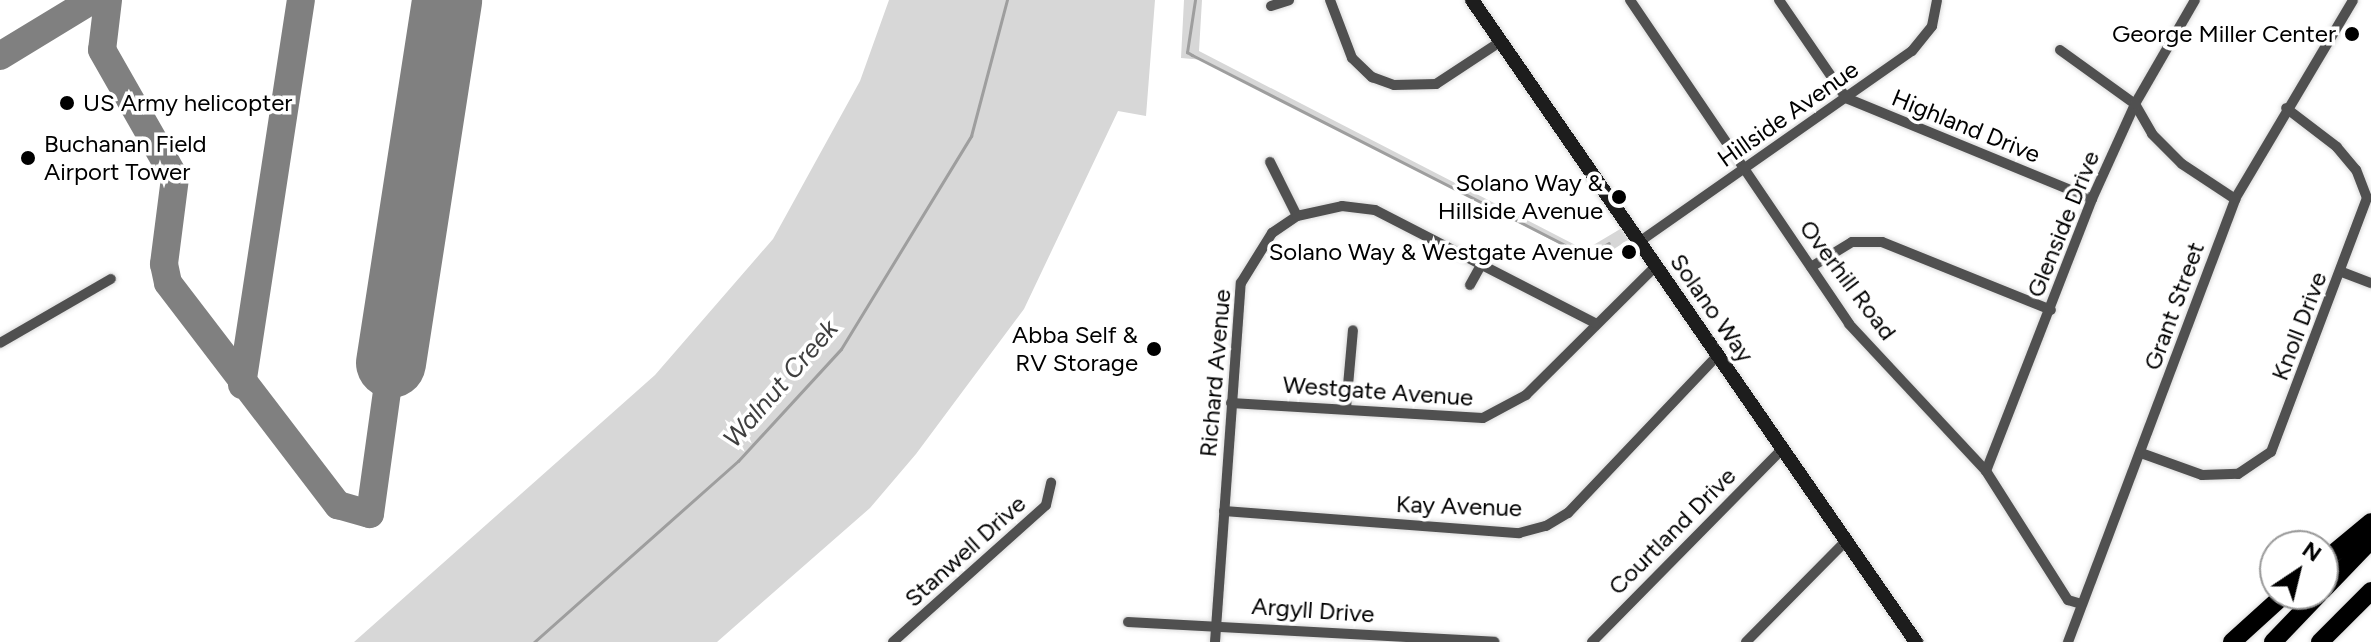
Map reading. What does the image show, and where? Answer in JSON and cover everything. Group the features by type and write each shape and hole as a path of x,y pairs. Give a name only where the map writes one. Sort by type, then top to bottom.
{"highway":[{"path":"2339,549 2371,522"},
{"path":"2339,573 2371,540"},
{"path":"2321,641 2371,591"},
{"path":"2232,642 2267,610"},
{"path":"2273,642 2304,610"}],"street":[{"path":"1271,6 1289,0"},
{"path":"1330,0 1352,58 1372,77 1394,85 1436,84 1497,44"},
{"name":"Solano Way","path":"1472,0 1497,44 1656,266 1916,642"},
{"name":"Overhill Road","path":"1630,0 1849,324 1986,471 2068,600 2081,604"},
{"path":"1779,0 1846,98"},
{"name":"Hillside Avenue","path":"1639,242 1912,51 1932,26 1937,0"},
{"name":"Glenside Drive","path":"1986,471 2092,199 2135,104 2195,0"},
{"name":"Grant Street","path":"2068,642 2235,199 2286,108 2353,0"},
{"path":"2060,50 2135,104 2152,134 2182,164 2235,199"},
{"name":"Highland Drive","path":"1846,98 2092,199"},
{"name":"Knoll Drive","path":"2141,453 2202,475 2238,474 2271,452 2342,272 2367,198 2356,170 2337,147 2286,108"},
{"path":"1270,162 1297,216"},
{"name":"Richard Avenue","path":"1215,642 1241,283 1258,249 1297,216 1342,206 1375,210 1595,323"},
{"path":"1811,267 1852,242 1882,242 2051,310"},
{"path":"1470,285 1482,263"},
{"name":"Westgate Avenue","path":"1231,403 1483,418 1526,395 1595,323 1656,266"},
{"path":"2342,272 2371,283"},
{"path":"0,343 111,279"},
{"path":"1346,408 1353,330"},
{"name":"Kay Avenue","path":"1224,511 1519,533 1546,526 1568,513 1718,355"},
{"name":"Courtland Drive","path":"1592,642 1782,449"},
{"name":"Stanwell Drive","path":"893,642 1046,505 1051,483"},
{"path":"1746,642 1846,541"},
{"name":"Argyll Drive","path":"1128,622 1216,624 1494,642"}],"shaded area":[{"path":"889,0 1155,0 1146,116 1118,111 1024,309 916,454 870,508 717,642 354,642 655,375 773,239 860,81"},
{"path":"1184,0 1202,0 1199,51 1585,250 1627,225 1634,236 1594,262 1204,60 1181,58"}],"waterway":[{"name":"Walnut Creek","path":"534,642 738,461 841,349 971,136 1007,0"},
{"path":"1195,0 1187,52 1192,55 1575,250 1589,255 1609,243"}],"taxiway":[{"path":"0,56 92,0"},
{"path":"108,0 102,50 175,178 164,264 168,283 338,505 370,514 391,363"},
{"path":"242,385 301,0"}],"runway":[{"path":"391,363 447,0"}],"place":[{"name":"George Miller Center","path":"2352,34"},
{"name":"US Army helicopter","path":"67,103"},
{"name":"Buchanan Field Airport Tower","path":"28,158"},
{"name":"Solano Way & Hillside Avenue","path":"1619,197"},
{"name":"Solano Way & Westgate Avenue","path":"1629,252"},
{"name":"Abba Self & RV Storage","path":"1154,349"}]}
